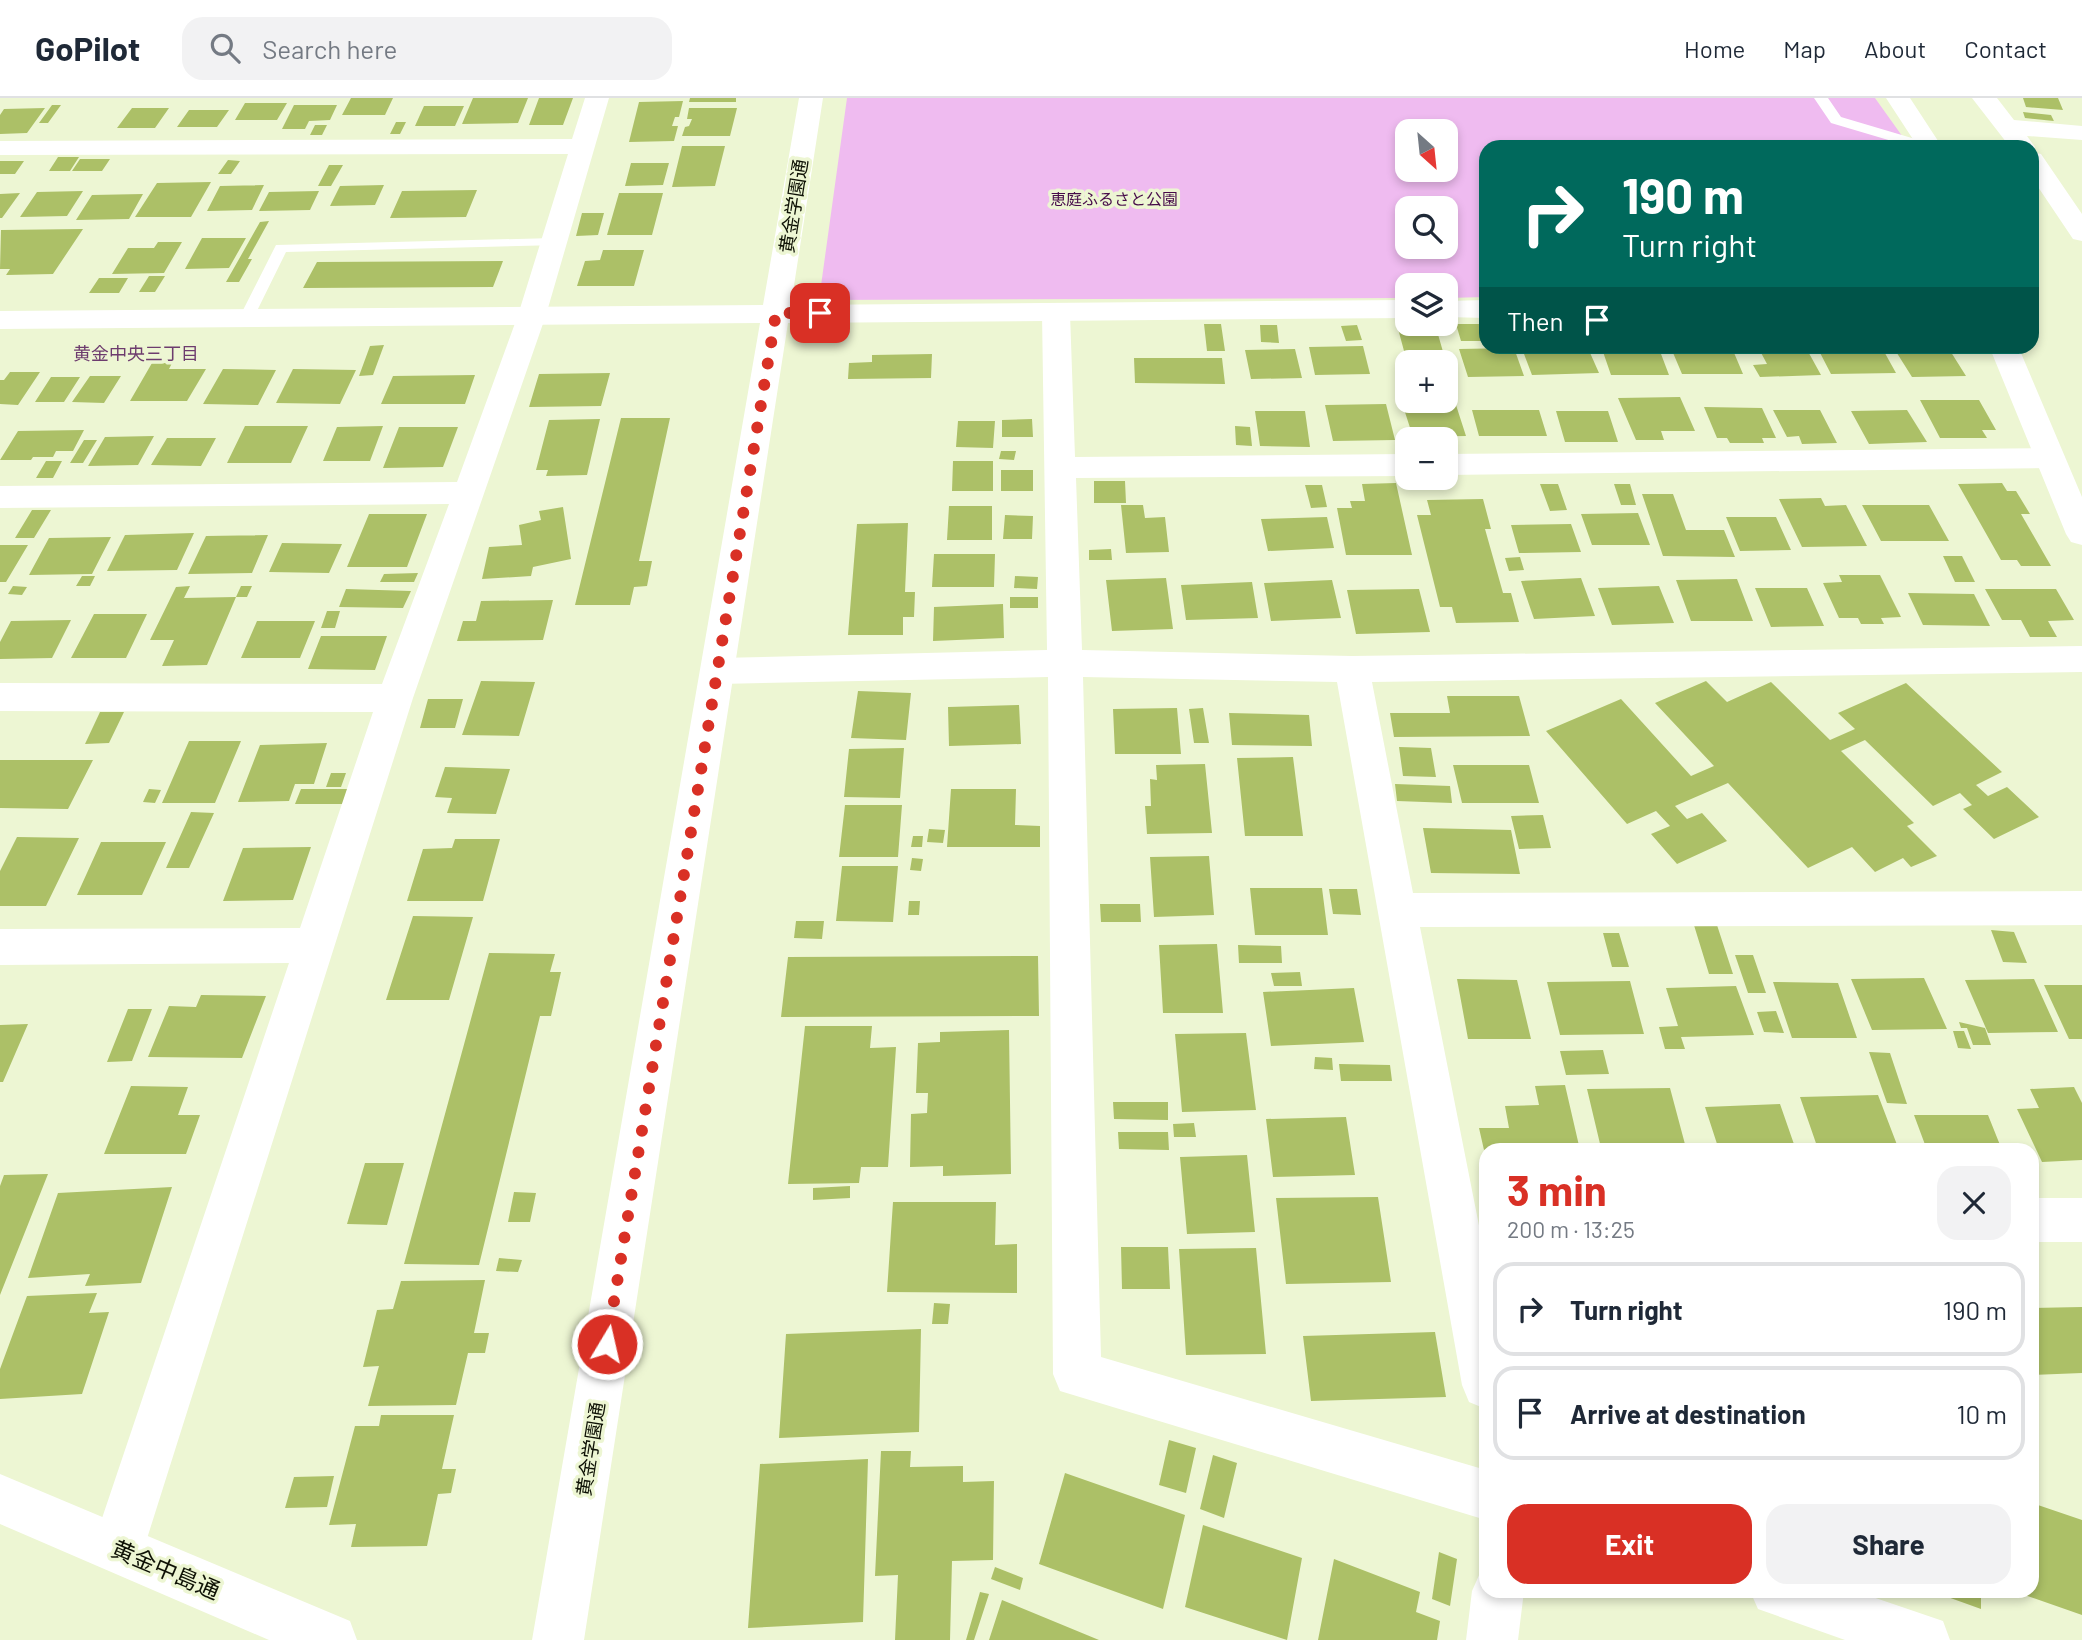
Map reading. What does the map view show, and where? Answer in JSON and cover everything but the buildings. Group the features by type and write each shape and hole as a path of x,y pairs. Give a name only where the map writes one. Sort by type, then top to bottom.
{"street":[{"path":"118,1548 395,698 532,315 597,98"},
{"name":"黄金学園通","path":"558,1640 811,98"},
{"path":"1898,98 1925,140"},
{"path":"1984,98 2017,137 2082,133"},
{"path":"0,148 584,146"},
{"path":"2039,169 2082,233"},
{"path":"0,320 1395,309"},
{"path":"1458,309 1479,309"},
{"path":"1056,313 1077,1374 1479,1493"},
{"path":"2006,354 2082,534"},
{"path":"1458,464 2049,458"},
{"path":"1060,468 1395,465"},
{"path":"0,497 469,493"},
{"path":"719,671 1065,663 1352,668 2082,659"},
{"path":"1352,668 1398,910 1471,1228 1479,1312"},
{"path":"0,697 395,698"},
{"path":"1398,910 2082,908"},
{"path":"0,947 315,944"},
{"path":"2039,1220 2082,1220"},
{"name":"黄金中島通","path":"0,1499 331,1640"},
{"path":"1492,1640 1497,1598"},
{"path":"1797,1598 1924,1640"}],"lane":[{"path":"1821,98 1836,120 1905,140"},
{"path":"247,318 281,247 554,242"}],"green space":[{"name":"恵庭ふるさと公園","path":"847,98 1875,98 1905,140 1479,140 1479,297 1458,298 1458,273 1395,273 1395,298 819,300"}],"district":[{"name":"黄金中央三丁目","path":"136,353"}],"route":[{"path":"607,1344 776,313 820,313"}]}
